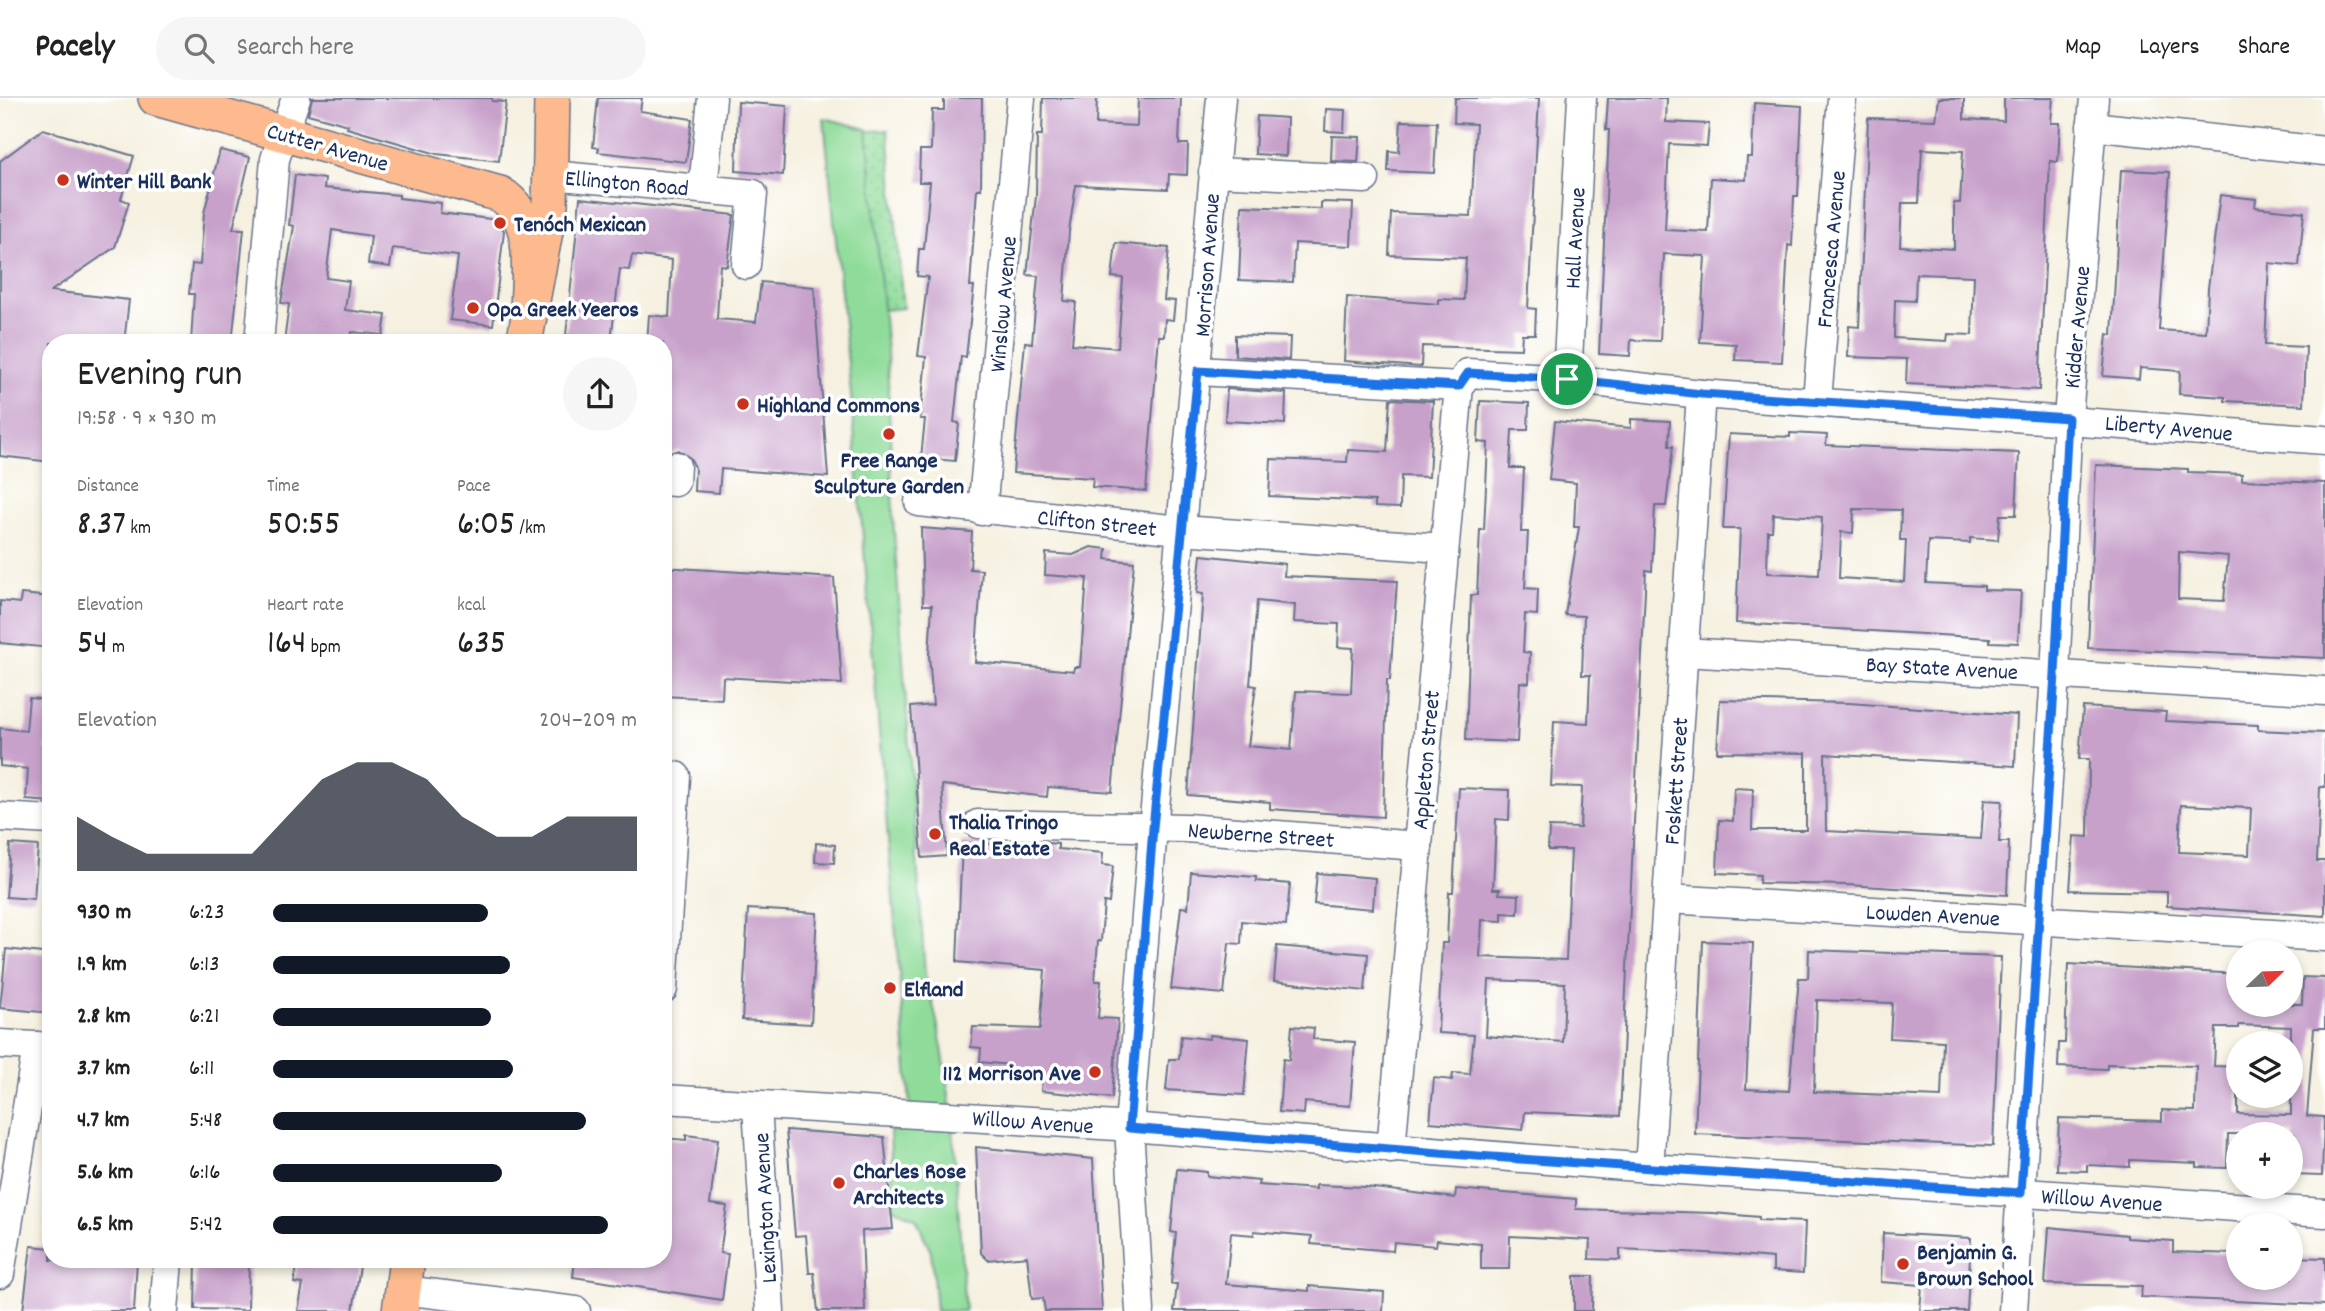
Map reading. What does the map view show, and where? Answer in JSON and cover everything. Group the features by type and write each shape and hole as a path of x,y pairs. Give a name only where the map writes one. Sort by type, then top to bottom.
{"main road":[{"name":"Cutter Avenue","path":"156,98 500,194"},
{"path":"526,327 545,237 551,175 551,98"},
{"path":"500,194 520,189 530,180 540,153 551,98"},
{"path":"500,194 516,209 526,229 526,327"}],"street":[{"path":"260,334 275,159 296,98"},
{"name":"Ellington Road","path":"703,188 712,98"},
{"name":"Winslow Avenue","path":"982,511 1021,98"},
{"name":"Morrison Avenue","path":"1140,1311 1129,1128 1153,828 1180,530 1198,371 1221,98"},
{"name":"Hall Avenue","path":"1567,379 1582,98"},
{"name":"Francesca Avenue","path":"1817,400 1842,98"},
{"name":"Kidder Avenue","path":"2013,1311 2055,674 2068,418 2094,98"},
{"path":"2091,127 2325,151"},
{"path":"1213,172 1365,179"},
{"name":"Ellington Road","path":"551,175 753,194 746,265"},
{"name":"Liberty Avenue","path":"1198,371 1464,380 1567,379 1702,394 2068,418 2325,440"},
{"name":"Appleton Street","path":"1391,1149 1444,548 1464,380"},
{"name":"Foskett Street","path":"1649,1168 1702,394"},
{"name":"Clifton Street","path":"919,502 982,511 1180,530 1444,548"},
{"name":"Bay State Avenue","path":"1684,652 2325,691"},
{"path":"0,817 42,819"},
{"name":"Newberne Street","path":"978,824 1153,828 1418,846"},
{"name":"Lowden Avenue","path":"1667,899 2039,923 2325,937"},
{"path":"0,1044 42,1047"},
{"path":"0,1274 42,1057"},
{"name":"Willow Avenue","path":"672,1100 1129,1128 1649,1168 2325,1213"},
{"name":"Lexington Avenue","path":"757,1106 770,1311"},
{"path":"164,1311 167,1268"},
{"path":"404,1287 576,1311"}],"green space":[{"path":"824,118 867,129 887,352 893,517 925,974 936,1015 954,1141 965,1311 936,1311 931,1252 916,1218 893,1208 890,1131 912,1129 852,405"},
{"path":"888,130 903,308 871,311 854,132"}],"building":[{"path":"312,98 492,98 492,101 506,102 499,161 437,154 347,128 348,125 308,114"},
{"path":"598,98 642,98 640,111 692,119 686,162 598,152 599,148 593,147"},
{"path":"944,98 982,98 981,189 977,189 970,286 974,286 966,357 961,356 954,422 959,423 955,461 921,458 925,419 920,419 926,357 918,356 928,277 917,276 919,249 924,249 930,182 919,182 920,150 931,150 932,110 944,110"},
{"path":"1043,98 1097,98 1096,124 1137,126 1138,98 1181,98 1179,144 1188,144 1187,175 1169,174 1168,189 1076,185 1069,231 1064,301 1076,302 1072,344 1118,348 1123,278 1112,277 1116,243 1169,248 1164,300 1175,301 1173,320 1165,319 1164,336 1159,336 1146,491 1092,487 1093,478 1013,473 1025,342 1032,343 1038,276 1027,275 1036,196 1037,135 1042,135"},
{"path":"1455,98 1539,98 1528,308 1536,309 1535,334 1522,334 1521,349 1422,346 1421,367 1344,361 1347,297 1439,304 1439,299 1464,300 1466,258 1389,255 1391,213 1471,216 1476,124 1454,123"},
{"path":"1608,98 1667,98 1666,122 1709,124 1707,146 1669,144 1665,230 1708,232 1711,178 1746,180 1747,157 1752,157 1754,103 1802,106 1798,196 1794,196 1792,246 1788,245 1782,362 1735,360 1736,344 1700,342 1705,256 1664,254 1660,341 1631,340 1630,356 1599,354 1609,130 1606,130"},
{"path":"1939,98 1964,98 1964,119 2004,121 2004,98 2053,98 2051,123 2060,123 2058,162 2050,161 2039,390 1906,384 1907,359 1848,357 1849,326 1859,327 1868,118 1936,120","holes":["1922,149 1963,151 1960,203 1954,203 1954,249 1900,246 1902,203 1919,203","1916,274 1974,276 1972,335 1948,334 1947,341 1894,338 1895,300 1915,301"]},
{"path":"738,102 787,106 783,175 736,171"},
{"path":"1326,109 1345,110 1344,132 1325,131"},
{"path":"1257,116 1287,118 1286,156 1255,154"},
{"path":"1401,121 1437,122 1434,173 1388,171 1389,151 1399,152"},
{"path":"43,129 134,156 121,199 129,202 115,247 51,291 129,300 125,334 42,334 42,461 0,456 0,161"},
{"path":"1332,136 1360,137 1358,162 1331,161"},
{"path":"220,150 250,157 233,229 244,229 233,334 192,334 194,294 189,294 192,264 200,265 204,213"},
{"path":"2121,170 2170,172 2159,330 2206,333 2208,288 2220,195 2256,199 2255,207 2304,212 2299,266 2269,263 2265,345 2306,347 2304,405 2225,401 2225,397 2179,394 2180,371 2140,368 2139,379 2103,376 2107,334 2112,335"},
{"path":"295,175 325,179 324,188 399,195 399,198 441,203 440,213 499,220 504,231 493,325 450,320 458,256 393,248 390,267 368,264 371,236 332,230 326,278 349,281 345,310 386,315 383,334 285,334 289,304 281,303 294,226 289,225"},
{"name":"Highland Commons","path":"580,198 734,215 727,266 720,265 717,319 756,322 761,282 814,287 828,477 721,469 719,493 694,491 695,467 690,458 678,450 672,452 672,334 648,334 649,315 669,317 672,260 632,255 629,270 620,269 612,334 566,334"},
{"path":"1321,202 1353,203 1351,246 1295,243 1293,282 1239,280 1242,206 1321,209"},
{"path":"1235,335 1290,337 1289,360 1235,356"},
{"path":"1227,389 1286,393 1285,424 1225,421"},
{"path":"1390,399 1433,401 1429,477 1401,476 1400,508 1375,507 1375,501 1269,496 1271,459 1347,462 1348,450 1387,452"},
{"path":"1480,401 1529,403 1528,430 1512,430 1510,468 1524,468 1521,532 1528,532 1525,588 1538,589 1537,615 1525,614 1523,652 1530,653 1529,683 1520,682 1517,742 1466,740 1471,595 1477,595 1480,530 1484,530 1488,443 1478,442"},
{"path":"1631,419 1670,421 1669,446 1673,446 1666,506 1655,506 1652,571 1646,570 1620,1116 1525,1112 1523,1130 1430,1122 1434,1078 1452,1080 1453,1073 1470,1074 1474,1035 1438,1033 1442,943 1447,943 1449,892 1453,892 1459,788 1510,790 1509,820 1496,819 1493,889 1500,889 1499,894 1519,895 1518,914 1502,913 1502,921 1482,920 1480,957 1566,960 1571,850 1548,850 1549,827 1580,828 1582,787 1551,786 1554,721 1588,723 1590,675 1582,675 1584,616 1565,615 1579,527 1574,527 1576,483 1549,480 1555,421 1631,428","holes":["1489,980 1565,983 1563,1042 1486,1036"]},
{"path":"1790,433 1827,435 1826,445 2019,453 2016,515 2000,515 1998,540 1970,538 1970,543 1928,541 1926,583 1984,586 1984,590 2021,591 2018,643 1990,642 1990,638 1736,623 1740,529 1723,529 1729,434 1790,437","holes":["1854,509 1901,510 1900,540 1906,540 1904,582 1839,578 1841,532 1853,533","1773,514 1822,517 1819,575 1767,573 1768,531 1772,531"]},
{"path":"2096,465 2242,474 2242,480 2325,483 2325,658 2088,648","holes":["2179,552 2228,556 2224,601 2178,599"]},
{"path":"921,528 972,532 970,569 982,570 975,662 1074,671 1074,667 1080,667 1087,578 1045,575 1046,553 1073,555 1091,547 1107,549 1106,559 1134,562 1112,792 1048,787 1047,797 942,785 947,856 922,858 911,707 933,705 929,655 932,605 923,605"},
{"path":"1201,555 1285,564 1284,576 1397,581 1390,680 1387,680 1383,817 1270,809 1270,802 1188,795 1203,594 1197,593","holes":["1257,601 1295,605 1294,622 1339,624 1338,647 1353,648 1351,693 1296,691 1291,750 1248,746 1256,686 1250,685"]},
{"path":"672,568 834,578 842,684 723,677 722,699 672,696"},
{"path":"21,594 42,596 42,647 0,643 0,601 20,603"},
{"path":"29,698 42,699 42,801 26,800 28,769 0,766 0,728 26,731"},
{"path":"1720,700 1849,703 2017,715 2015,766 1825,754 1826,831 1981,839 1984,800 2002,801 1999,842 2009,842 2007,895 1847,885 1759,883 1760,875 1717,873 1719,820 1733,821 1734,788 1753,789 1752,830 1806,830 1806,753 1717,752"},
{"path":"2083,707 2166,712 2165,721 2258,725 2258,730 2325,733 2325,787 2320,787 2317,861 2325,861 2325,916 2167,906 2167,892 2070,890 2074,836 2088,837 2089,759 2079,759","holes":["2181,805 2251,808 2249,855 2179,852"]},
{"path":"1038,842 1058,844 1058,849 1103,853 1102,865 1113,866 1109,903 1104,902 1095,981 1101,981 1098,1018 1118,1019 1112,1098 1041,1091 1042,1082 1009,1076 1010,1065 980,1062 981,1048 971,1047 973,1027 1040,1029 1045,970 957,962 962,843 1038,845"},
{"path":"816,843 835,845 834,863 815,862"},
{"path":"10,844 38,846 34,899 6,897"},
{"path":"1191,872 1256,877 1256,881 1290,884 1286,925 1242,921 1241,944 1229,943 1224,994 1171,989 1181,907 1188,908"},
{"path":"1317,873 1375,878 1373,909 1314,904"},
{"path":"748,909 817,913 811,1024 742,1020"},
{"path":"1703,941 1753,943 1746,1089 1789,1091 1799,978 1808,978 1809,950 2001,957 1993,1146 1695,1134","holes":["1817,1000 1892,1003 1890,1038 1943,1041 1941,1097 1814,1092"]},
{"path":"1277,946 1368,954 1365,991 1274,981"},
{"path":"6,949 42,953 42,1012 0,1008"},
{"path":"2068,964 2226,973 2226,1017 2303,1017 2303,977 2325,978 2325,1028 2314,1028 2307,1116 2324,1117 2322,1176 2303,1175 2303,1122 2226,1122 2226,1168 2197,1167 2197,1163 2130,1160 2130,1167 2087,1165 2087,1171 2057,1170 2059,1118 2162,1121 2162,1110 2195,1111 2196,1066 2107,1064 2107,1069 2058,1067 2059,1043 2065,1043"},
{"path":"1292,1026 1314,1028 1313,1039 1355,1042 1350,1106 1305,1102 1304,1114 1279,1112 1283,1059 1289,1060"},
{"path":"1210,1035 1249,1039 1244,1095 1166,1090 1169,1059 1179,1059 1181,1036 1209,1039"},
{"name":"Charles Rose Architects","path":"786,1130 884,1137 893,1229 862,1231 865,1311 818,1311 814,1273 809,1273 806,1235 795,1236"},
{"path":"686,1135 718,1139 710,1204 727,1206 720,1253 728,1254 722,1300 573,1277 574,1268 672,1268 672,1139 686,1140"},
{"path":"976,1147 1093,1159 1102,1311 1045,1311 1043,1298 1032,1299 1027,1256 988,1260 981,1253"},
{"path":"1177,1169 1207,1172 1207,1176 1259,1181 1258,1185 1316,1189 1316,1185 1366,1187 1455,1198 1456,1189 1576,1199 1576,1209 1713,1213 1759,1217 1759,1220 1805,1222 1803,1273 1773,1271 1773,1258 1727,1254 1620,1249 1620,1260 1589,1259 1590,1240 1510,1236 1509,1269 1481,1269 1481,1244 1437,1240 1436,1246 1394,1242 1393,1251 1311,1244 1312,1236 1254,1231 1254,1235 1231,1233 1226,1284 1309,1291 1309,1286 1384,1292 1383,1311 1174,1311 1177,1284 1171,1284 1176,1233 1171,1232"},
{"path":"2049,1227 2127,1235 2127,1238 2173,1241 2173,1252 2226,1254 2226,1290 2303,1290 2303,1257 2325,1258 2325,1305 2141,1297 2142,1286 2045,1284"},
{"path":"1883,1233 1971,1238 1967,1311 1920,1311 1922,1285 1881,1282"},
{"path":"31,1246 42,1247 42,1268 137,1268 134,1311 23,1311"},
{"path":"196,1268 249,1268 248,1310 195,1309"},
{"path":"297,1268 360,1268 353,1311 298,1311 303,1284 294,1283"},
{"path":"1574,1276 1593,1276 1592,1311 1574,1311"}],"place":[{"name":"Winter Hill Bank","path":"63,180"},
{"name":"Tenóch Mexican","path":"500,223"},
{"name":"Opa Greek Yeeros","path":"473,308"},
{"name":"Highland Commons","path":"743,404"},
{"name":"Free Range Sculpture Garden","path":"889,434"},
{"name":"Thalia Tringo Real Estate","path":"935,834"},
{"name":"Elfland","path":"890,988"},
{"name":"112 Morrison Ave","path":"1095,1072"},
{"name":"Charles Rose Architects","path":"839,1183"},
{"name":"Benjamin G. Brown School","path":"1903,1264"}],"route":[{"path":"1198,371 1459,386 1468,373 1567,379 1702,394 2068,418 2055,674 2021,1193 1477,1156 1129,1128 1180,530 1198,371"}]}
